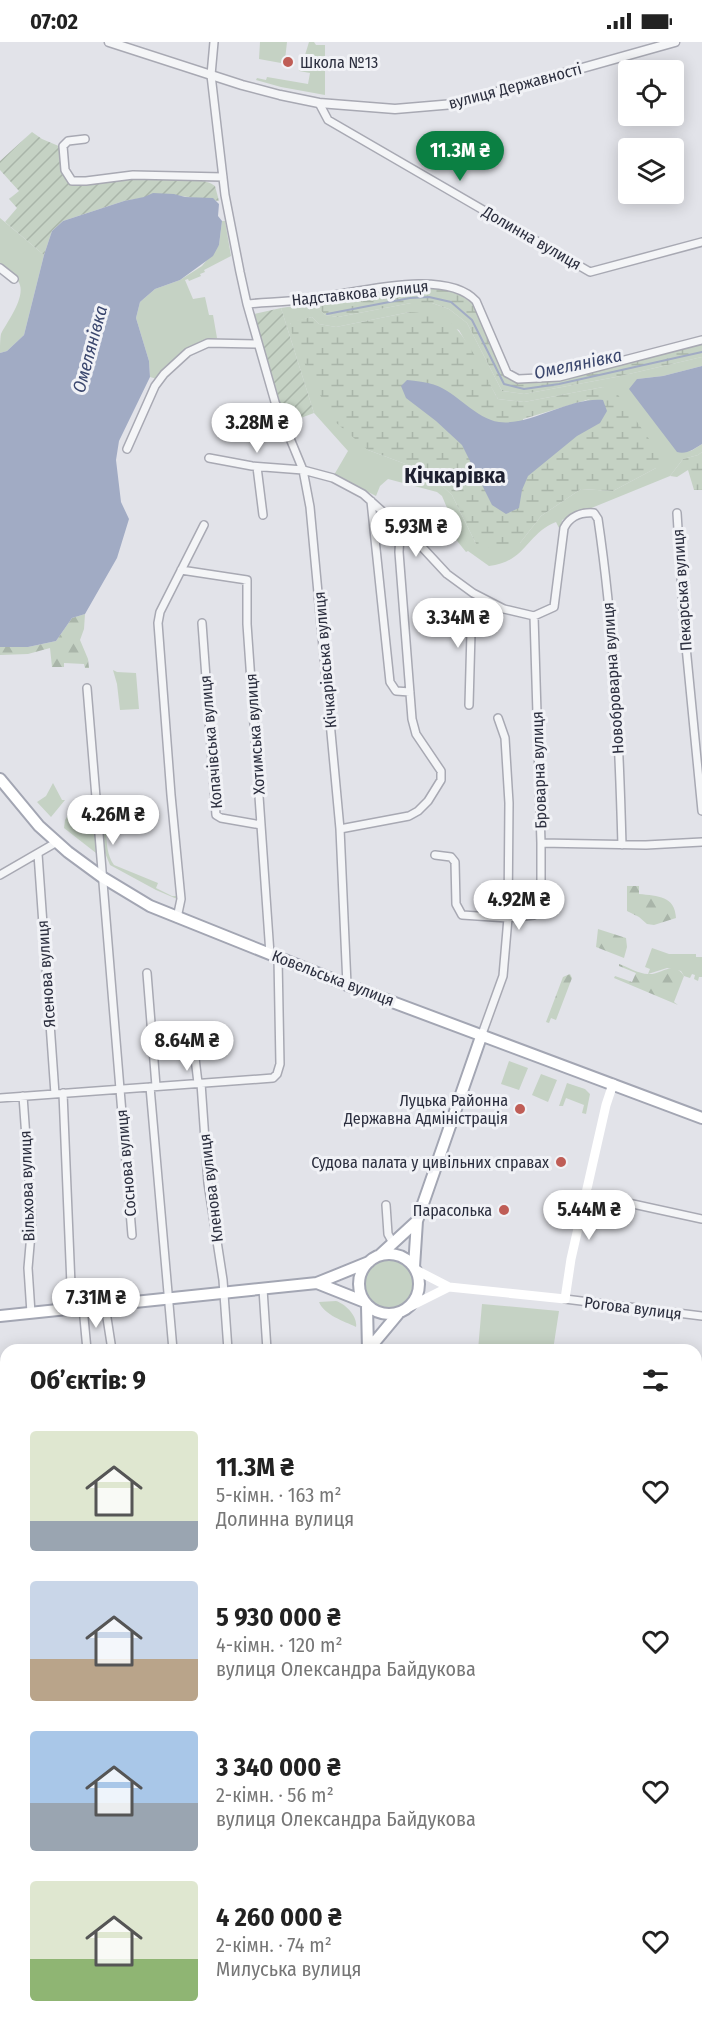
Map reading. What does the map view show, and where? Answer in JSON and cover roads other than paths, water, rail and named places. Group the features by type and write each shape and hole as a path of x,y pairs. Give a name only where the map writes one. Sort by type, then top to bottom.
{"main road":[{"name":"Ковельська вулиця","path":"0,778 39,826 57,842 102,877 150,906 347,985 702,1118"},
{"path":"409,1307 416,1299 419,1290 415,1268 417,1221 482,1034"},
{"path":"381,1255 399,1256 449,1287 565,1299 571,1259 606,1105 613,1084"},
{"path":"0,1316 317,1283 381,1255 417,1221"},
{"path":"368,1344 366,1304 360,1292 359,1281 362,1271 369,1262"},
{"path":"317,1283 366,1304 376,1312 387,1315 398,1314"},
{"path":"373,1344 398,1314 449,1287"}],"street":[{"name":"вулиця Державності","path":"109,42 260,90 319,103 395,109 454,104 675,42"},
{"name":"Кічкарівська вулиця","path":"214,42 211,75 223,177 247,304 274,402 303,470 313,530 340,829 347,985"},
{"name":"Долинна вулиця","path":"319,103 328,120 590,272 702,242"},
{"path":"85,139 68,141 63,146 65,170 72,181 133,175 223,177"},
{"path":"0,268 14,279"},
{"name":"Надставкова вулиця","path":"247,304 307,300 416,283 448,285 468,292 476,301 507,373 518,379 559,377 702,340"},
{"path":"127,449 128,442 159,380 188,352 208,343 258,344"},
{"path":"209,458 257,467 303,470 333,478 363,494 426,551 447,574 482,599 504,609 534,616"},
{"path":"257,467 263,515"},
{"path":"371,501 390,682 396,691 410,692"},
{"name":"Новоброварна вулиця","path":"534,616 549,611 555,606 566,524 575,516 594,513 598,522 615,674 622,845"},
{"name":"Пекарська вулиця","path":"677,513 684,626 702,811"},
{"path":"177,918 181,899 158,631 160,612 204,525"},
{"path":"340,829 415,814 428,801 441,780 440,768 415,730 399,552 402,530"},
{"name":"Хотимська вулиця","path":"181,570 247,580 247,624 261,825 274,956 280,1065 273,1078 199,1083"},
{"path":"469,705 471,632 482,599"},
{"name":"Броварна вулиця","path":"508,918 534,915 541,909 534,616"},
{"name":"Копачівська вулиця","path":"202,622 216,814 221,818 261,825"},
{"name":"Соснова вулиця","path":"87,688 98,799 102,877 132,1235"},
{"path":"482,1034 503,976 508,918 506,738 498,718"},
{"path":"0,875 57,842"},
{"path":"541,843 622,845 702,842"},
{"name":"Ясенова вулиця","path":"38,854 77,1308 86,1344"},
{"path":"435,855 451,857 455,862 456,904 462,915 508,918"},
{"path":"147,973 153,1087 173,1344"},
{"name":"Кленова вулиця","path":"192,1033 227,1344"},
{"path":"0,1098 199,1083"},
{"name":"Вільхова вулиця","path":"23,1096 32,1222 28,1268 31,1313"},
{"path":"586,1194 702,1219"},
{"path":"386,1205 388,1234 393,1243"},
{"path":"263,1289 267,1344"},
{"name":"Рогова вулиця","path":"565,1299 702,1316"},
{"path":"105,1305 111,1344"}],"water":[{"path":"153,193 213,198 219,204 218,216 222,221 219,245 213,256 180,280 155,289 140,302 136,318 149,361 150,377 119,441 116,460 121,502 129,519 117,558 85,614 72,618 56,641 28,647 0,647 0,353 7,351 24,335 52,231 63,221"},
{"path":"702,366 702,444 693,450 680,453 629,389 637,379 663,376"},
{"path":"407,380 443,388 482,416 499,422 524,420 590,400 603,400 607,411 600,423 577,436 528,476 522,490 519,508 506,514 492,505 462,445 406,398 401,386"}],"waterway":[{"name":"Омелянівка","path":"327,314 410,298 429,297 451,302 472,320 504,384 524,389 559,384 702,352"}],"place":[{"name":"Школа №13","path":"288,62"},
{"name":"Луцька Районна Державна Адміністрація","path":"520,1109"},
{"name":"Судова палата у цивільних справах","path":"561,1162"},
{"name":"Парасолька","path":"504,1210"}],"district":[{"name":"Кічкарівка","path":"455,475"}]}
